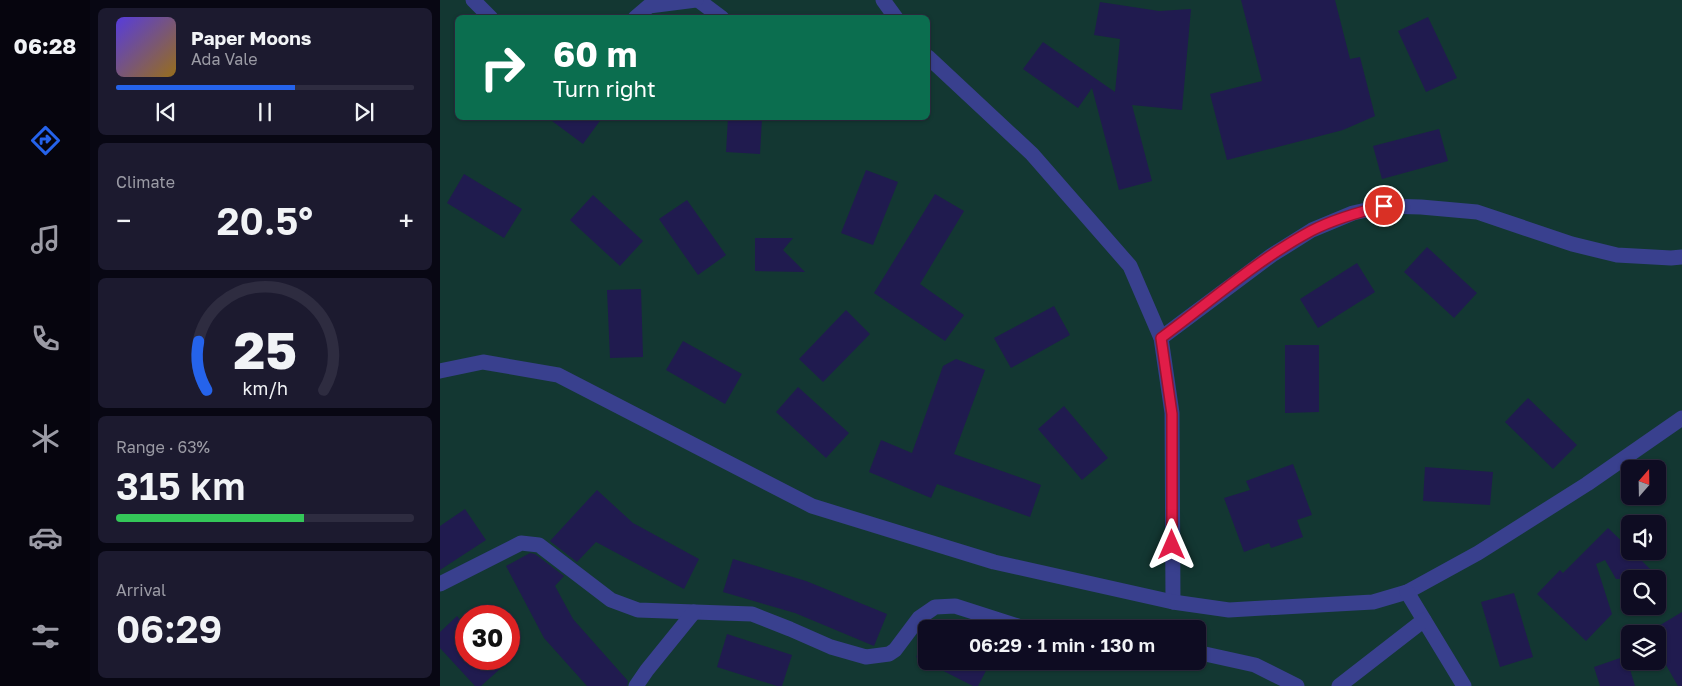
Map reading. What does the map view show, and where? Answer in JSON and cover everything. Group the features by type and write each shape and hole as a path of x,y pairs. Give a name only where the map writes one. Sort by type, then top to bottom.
{"street":[{"path":"473,0 487,15"},
{"path":"638,15 649,6 697,0 718,15"},
{"path":"883,0 894,15"},
{"path":"930,60 1032,154 1130,266 1161,338 1172,414 1173,602"},
{"path":"1161,338 1272,255 1312,230 1353,213 1384,206 1477,212 1572,244 1617,255 1682,257"},
{"path":"440,371 483,362 558,375 812,506 994,562 1173,602 1229,610 1373,602 1407,592 1478,553 1587,484 1682,418"},
{"path":"440,584 520,543 531,543 539,544 611,600 638,610 752,614 831,647 866,657 889,654 895,650 918,621"},
{"path":"1407,592 1464,686"},
{"path":"918,620 935,607 955,606 999,620"},
{"path":"636,686 694,612"},
{"path":"1339,686 1424,620"},
{"path":"1206,654 1255,666 1297,686"}],"green space":[{"path":"440,0 1682,0 1682,686 440,686"}],"building":[{"path":"1241,0 1335,0 1350,59 1360,57 1375,116 1343,130 1227,160 1210,94 1262,81"},
{"path":"1100,2 1159,11 1191,9 1182,110 1132,105 1152,181 1119,190 1092,88 1078,108 1023,69 1043,42 1115,92 1120,39 1094,35"},
{"path":"1428,17 1457,78 1426,92 1398,31"},
{"path":"551,120 601,120 583,144"},
{"path":"728,120 762,120 760,154 726,152"},
{"path":"1439,129 1448,161 1382,179 1373,146"},
{"path":"866,170 898,182 873,245 841,233"},
{"path":"464,174 522,209 504,238 447,203"},
{"path":"935,194 964,211 920,284 964,315 945,341 874,293"},
{"path":"593,195 643,241 620,266 570,220"},
{"path":"687,200 726,255 698,275 659,219"},
{"path":"755,238 793,238 783,250 805,272 755,271"},
{"path":"1427,247 1477,293 1454,318 1404,272"},
{"path":"1357,263 1375,292 1318,328 1300,299"},
{"path":"641,289 643,357 610,358 607,290"},
{"path":"1054,306 1070,335 1011,368 994,338"},
{"path":"846,310 870,334 823,382 799,359"},
{"path":"683,341 742,374 725,404 666,370"},
{"path":"1285,345 1319,345 1319,412 1285,413"},
{"path":"956,359 985,370 954,454 1041,485 1030,517 937,484 931,498 869,472 881,440 912,453 943,366"},
{"path":"798,387 849,433 826,458 776,412"},
{"path":"1528,398 1577,445 1553,469 1505,422"},
{"path":"1064,406 1108,458 1082,480 1038,429"},
{"path":"1293,464 1312,515 1297,520 1303,537 1271,548 1269,543 1244,552 1224,498 1250,490 1246,481"},
{"path":"1425,467 1493,472 1490,505 1423,501"},
{"path":"597,490 633,523 699,559 684,589 596,542 577,562 550,541"},
{"path":"465,509 486,540 440,570 440,526"},
{"path":"1608,528 1621,540 1621,560 1641,560 1651,570 1621,570 1621,579 1616,579 1605,560 1596,564 1612,614 1586,641 1537,594 1560,570 1563,573"},
{"path":"530,553 535,554 564,576 555,586 573,619 628,681 627,686 587,686 544,638 506,566"},
{"path":"733,559 806,581 887,614 874,646 795,613 723,592"},
{"path":"1514,593 1533,657 1500,667 1481,602"},
{"path":"1682,612 1682,686 1678,686 1666,665 1666,625 1660,625"},
{"path":"455,618 455,664 440,648 440,632"},
{"path":"727,634 792,655 782,686 717,667"},
{"path":"1621,658 1621,670 1630,670 1635,686 1600,686 1594,667"},
{"path":"460,670 499,670 481,686 475,686"},
{"path":"942,670 986,670 978,686 973,686"}],"route":[{"path":"1172,545 1172,414 1161,338 1272,255 1312,230 1353,213 1384,206"}]}
